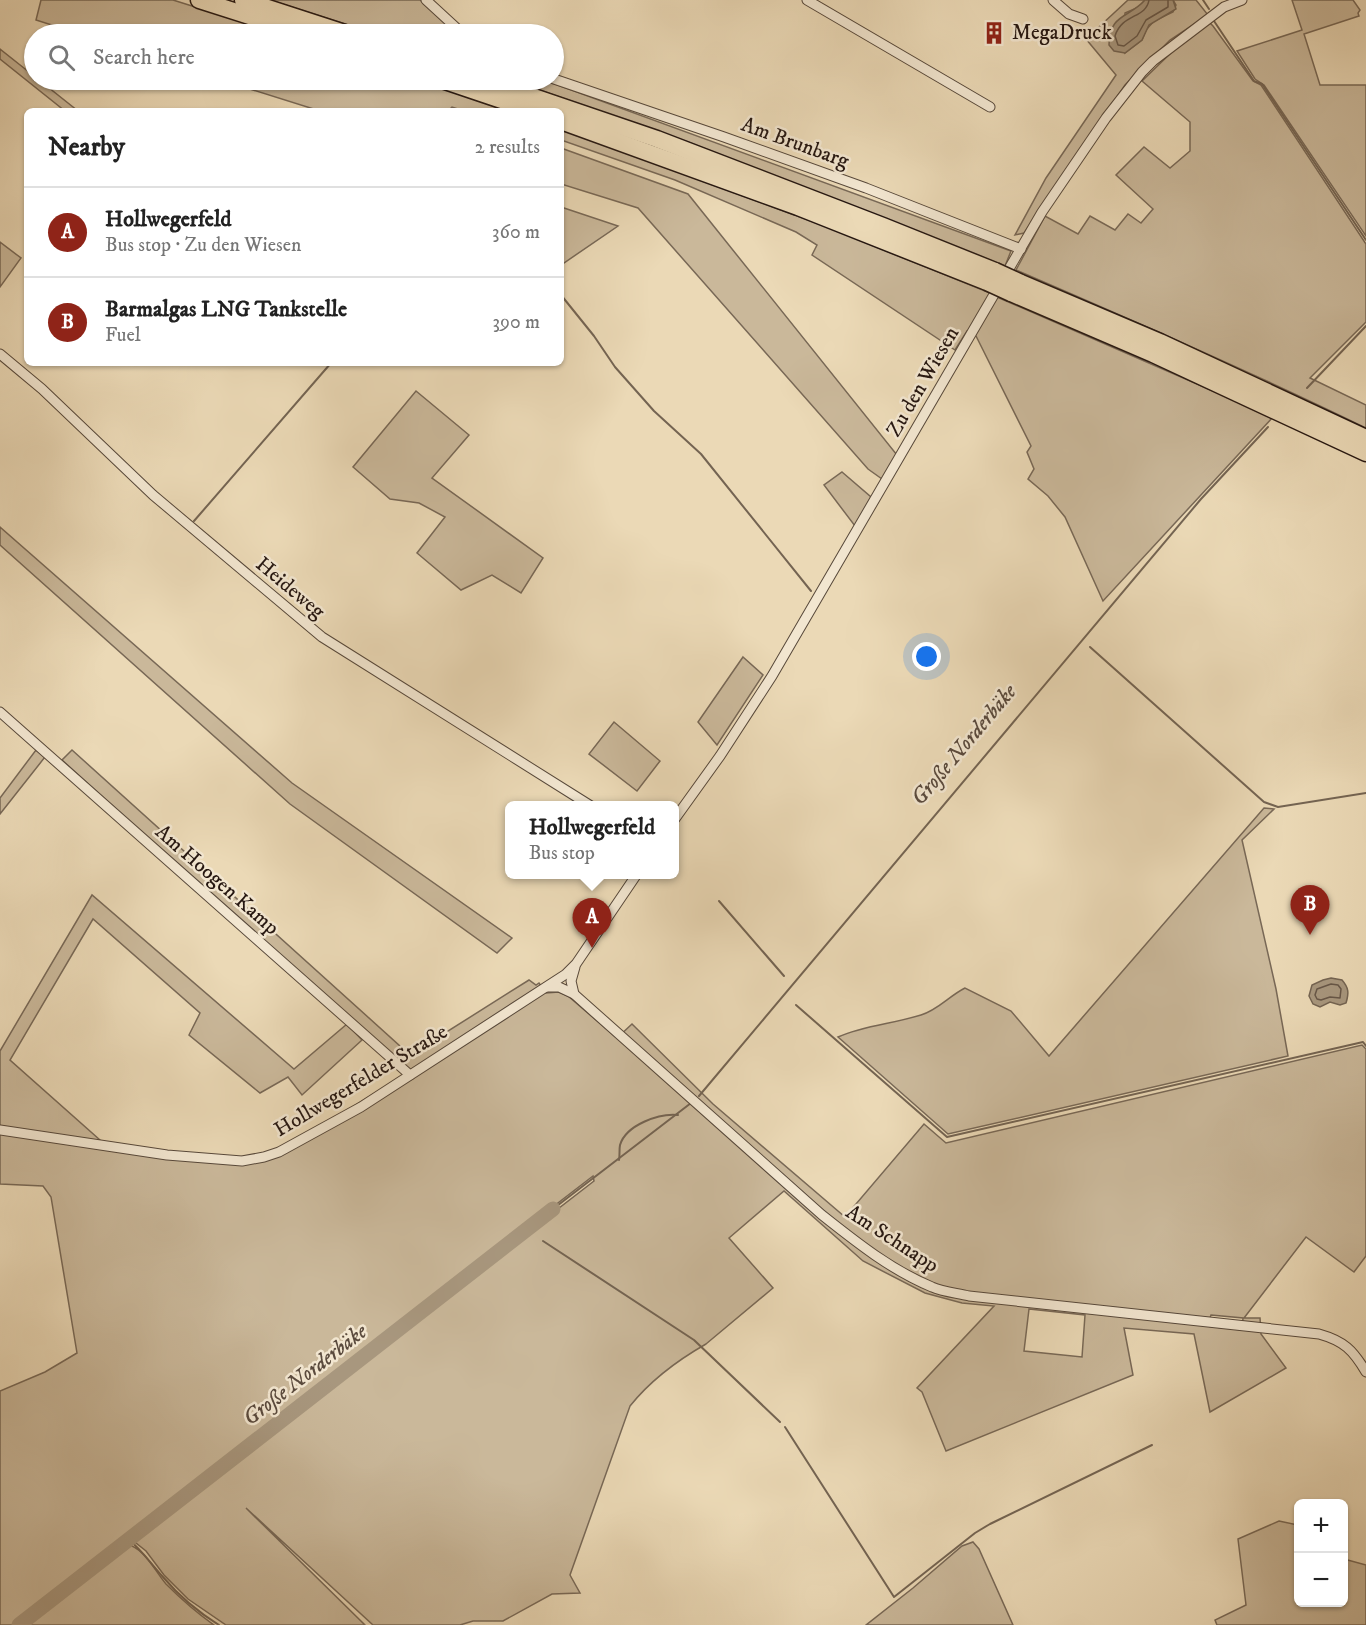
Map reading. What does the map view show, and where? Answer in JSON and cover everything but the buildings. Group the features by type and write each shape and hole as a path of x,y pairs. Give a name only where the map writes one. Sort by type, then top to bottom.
{"highway":[{"path":"199,0 275,24"},
{"path":"243,0 317,24"},
{"path":"472,90 525,108"},
{"path":"513,90 667,143 883,226 991,277 1160,342 1366,438"},
{"path":"564,122 991,277"},
{"path":"1015,287 1366,453"}],"street":[{"path":"426,0 452,24"},
{"path":"807,0 818,3 990,107"},
{"path":"1053,0 1069,14 1083,19"},
{"name":"Zu den Wiesen","path":"679,814 772,676 1042,212 1106,118 1142,72 1178,41 1224,7 1242,0"},
{"name":"Am Brunbarg","path":"564,82 866,188 1021,249"},
{"name":"Heideweg","path":"0,354 42,389 153,495 322,638 583,801"},
{"name":"Am Hoogen Kamp","path":"0,712 411,1075"},
{"path":"574,994 571,981 576,964 634,879"},
{"name":"Hollwegerfelder Straße","path":"0,1130 167,1155 242,1161 264,1158 361,1107 547,987 576,964"},
{"name":"Am Schnapp","path":"547,987 559,987 574,994 822,1215 865,1248 908,1276 934,1288 969,1296 1319,1334 1335,1338 1344,1344 1356,1354 1366,1372"}],"shaded area":[{"path":"41,0 173,0 249,24 49,24 36,20"},
{"path":"270,0 420,0 446,24 345,24"},
{"path":"1128,0 1145,0 1139,7 1125,13 1125,53 1142,40 1146,30 1154,21 1173,12 1176,5 1173,0 1196,0 1208,15 1170,40 1125,85 1024,233 1015,235 1046,178 1116,75 1086,39"},
{"path":"1292,0 1353,0 1360,10 1359,16 1304,34 1320,85 1366,85 1366,236 1264,85 1255,79 1237,51 1302,30"},
{"path":"1209,22 1253,81 1261,85 1366,244 1366,322 1310,378 1366,405 1366,428 1236,367 1016,270 1045,216 1078,234 1090,216 1115,230 1128,214 1141,223 1153,209 1116,175 1144,147 1170,168 1190,151 1190,122 1142,81 1176,48"},
{"path":"0,49 24,68 24,78 0,59"},
{"path":"564,87 1011,251 1005,266 688,142 540,90 564,90"},
{"path":"39,90 52,90 74,108 61,108"},
{"path":"253,90 447,90 499,108 452,107 310,108"},
{"path":"564,130 827,227 990,293 979,314 984,319 997,297 1273,417 1103,601 1065,517 1048,496 1028,479 1034,469 1027,452 1031,446 976,336 967,331 955,350 812,255 817,245 796,232 675,180 564,141"},
{"path":"564,149 688,194 897,455 882,479 868,469 638,208 564,185"},
{"path":"564,208 618,226 564,263"},
{"path":"0,242 21,258 0,287"},
{"path":"416,391 469,435 432,478 543,558 521,593 492,575 461,590 417,553 445,517 419,503 390,499 353,467"},
{"path":"842,472 871,497 855,526 824,485"},
{"path":"0,527 292,783 512,938 497,953 290,804 0,545"},
{"path":"743,657 763,675 717,745 698,722"},
{"path":"614,722 660,761 637,791 589,754"},
{"path":"36,750 45,757 0,814 0,798"},
{"path":"72,750 410,1055 529,980 536,985 539,983 546,993 559,992 568,996 617,1038 632,1024 713,1104 845,1217 924,1124 946,1143 1362,1045 1366,1049 1366,1256 1354,1272 1306,1237 1244,1318 1260,1318 1261,1334 1286,1368 1210,1412 1194,1334 1124,1328 1133,1375 946,1451 922,1392 917,1388 994,1306 962,1303 925,1293 863,1261 784,1191 729,1238 773,1288 706,1344 665,1372 630,1406 570,1575 580,1593 552,1594 503,1621 473,1621 460,1625 373,1625 246,1508 365,1625 226,1625 188,1599 164,1575 146,1551 131,1539 594,1181 593,1176 248,1442 16,1625 0,1625 0,1391 45,1372 77,1353 51,1197 43,1186 0,1184 0,1051 92,895 294,1069 347,1024 362,1040 302,1095 288,1077 260,1093 189,1035 200,1013 93,919 10,1060 100,1140 99,1147 268,1159 411,1071 196,882 62,760","holes":["1029,1309 1085,1315 1082,1357 1024,1351","1211,1315 1243,1318 1242,1330 1207,1326"]},
{"path":"1264,808 1274,809 1242,840 1276,989 1288,1056 948,1134 838,1037 927,1013 965,988 1011,1011 1049,1056"},
{"path":"1279,1521 1294,1524 1294,1607 1348,1607 1348,1560 1366,1565 1366,1625 1217,1625 1215,1620 1246,1605 1238,1539"},
{"path":"973,1542 979,1549 1013,1625 866,1625 962,1546"},
{"path":"126,1544 139,1550 166,1584 214,1625 21,1625"}],"water":[{"path":"1145,0 1173,0 1176,9 1149,25 1142,40 1125,53 1114,51 1109,45 1112,27"},
{"path":"1331,978 1342,980 1346,986 1348,993 1346,1003 1340,1005 1330,1002 1320,1007 1313,1004 1309,996 1312,985"}],"waterway":[{"path":"1203,0 1209,9"},
{"path":"1214,21 1254,81 1262,84 1366,240"},
{"path":"564,299 615,367 654,411 701,454 811,591"},
{"name":"Große Norderbäke","path":"1307,388 1366,326"},
{"path":"194,521 328,366"},
{"name":"Große Norderbäke","path":"699,1096 1201,499 1268,427"},
{"path":"1090,647 1264,802 1278,807 1366,793"},
{"path":"719,901 784,976"},
{"path":"796,1005 947,1137 1363,1042 1366,1046"},
{"name":"Große Norderbäke","path":"553,1209 691,1103"},
{"name":"Große Norderbäke","path":"619,1160 623,1138 636,1126 653,1118 678,1115"},
{"name":"Große Norderbäke","path":"19,1625 553,1209"},
{"path":"543,1241 694,1340 780,1422"},
{"path":"785,1427 894,1597 975,1533 990,1524 1152,1445"},
{"path":"128,1539 182,1597 219,1625"}],"place":[{"name":"MegaDruck","path":"994,33"},
{"name":"Barmalgas LNG Tankstelle","path":"1310,935"},
{"name":"Hollwegerfeld","path":"592,948"}]}
